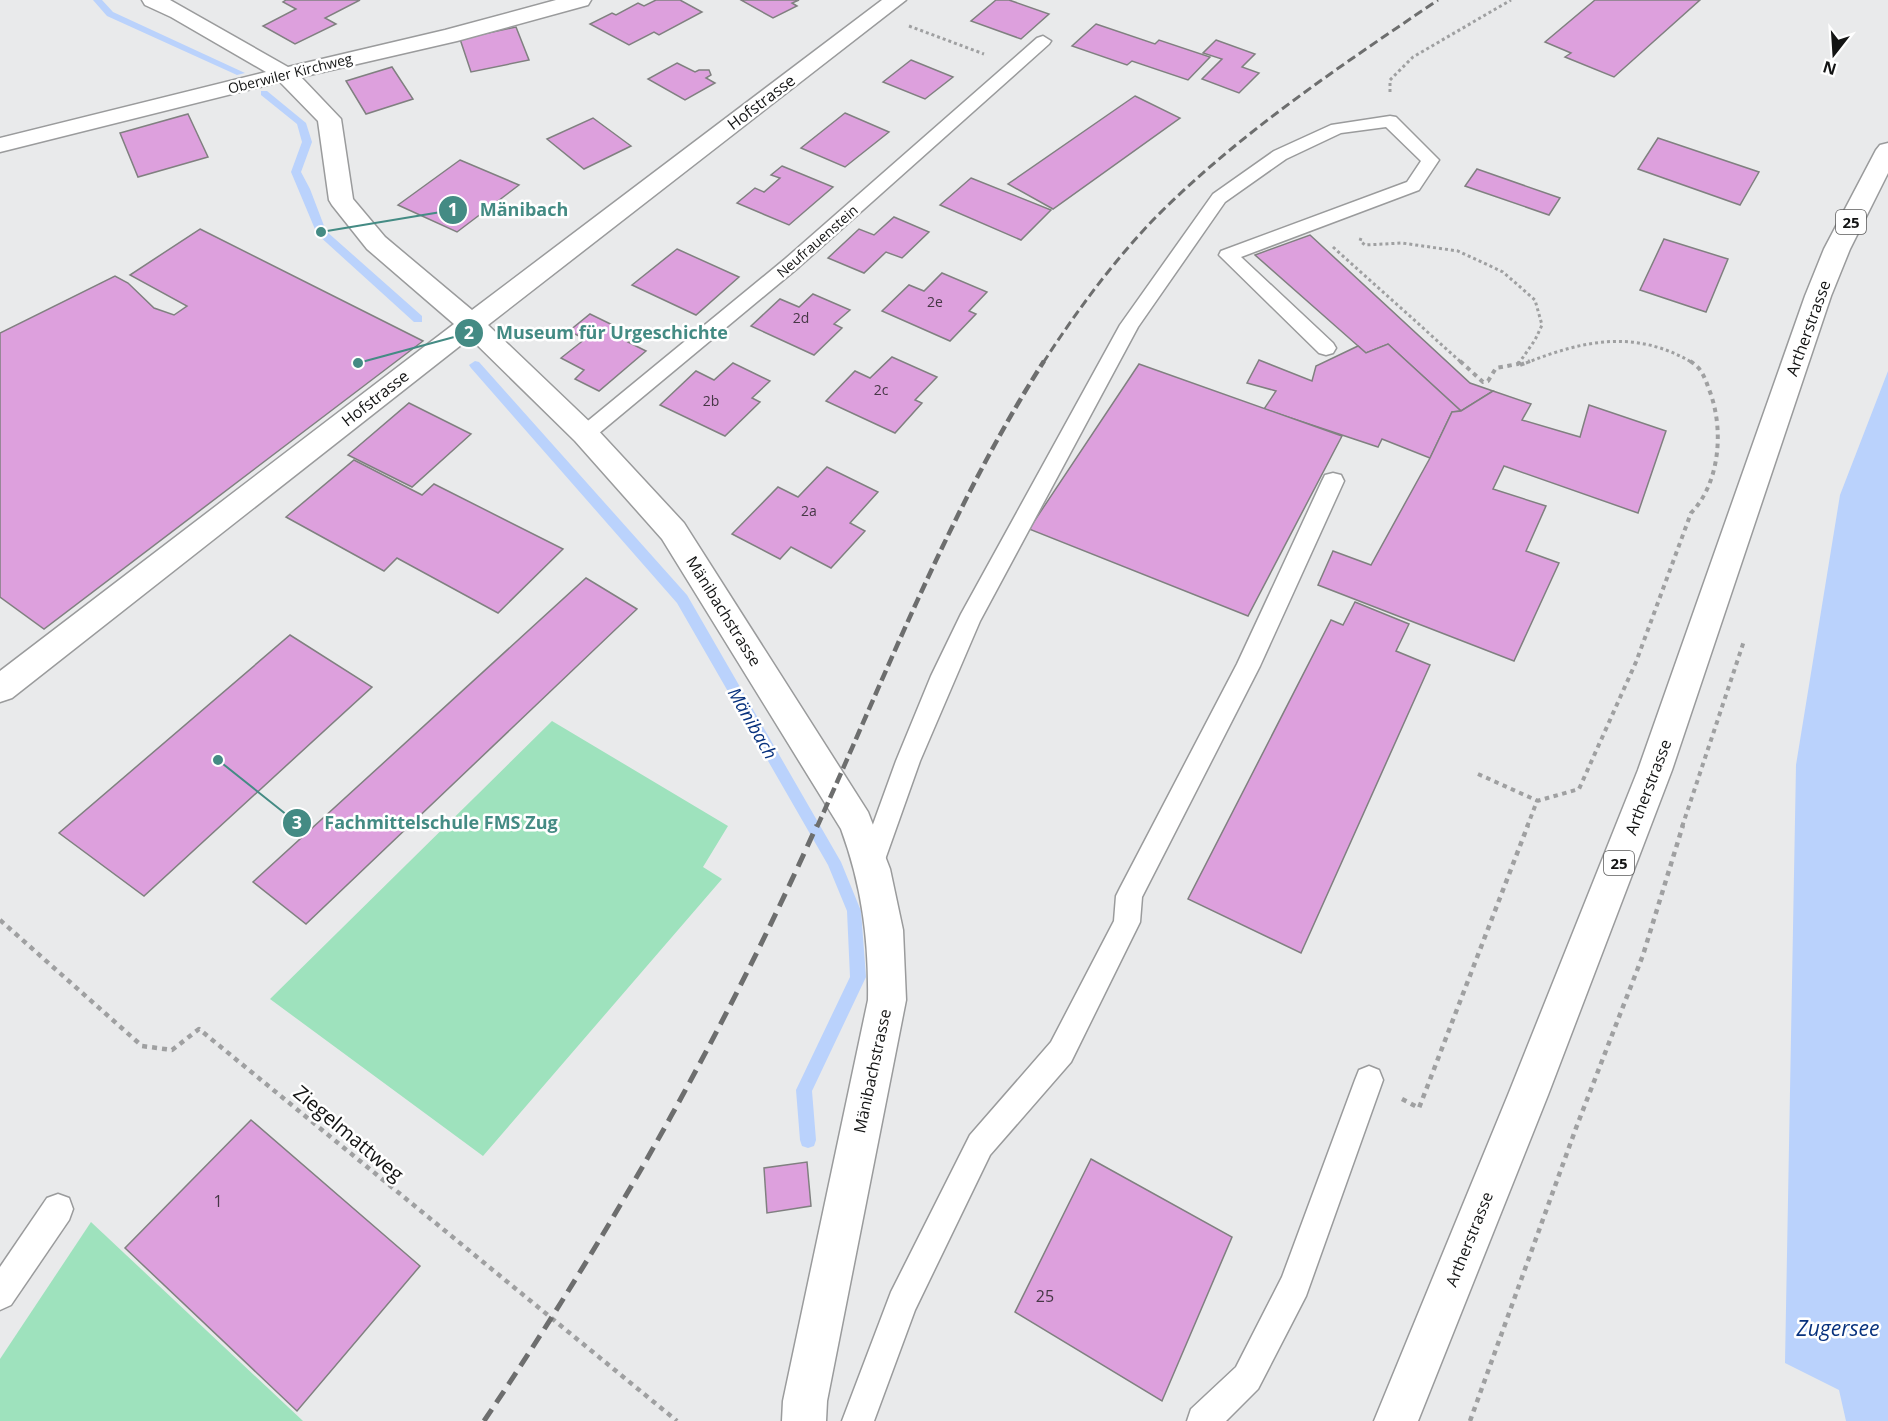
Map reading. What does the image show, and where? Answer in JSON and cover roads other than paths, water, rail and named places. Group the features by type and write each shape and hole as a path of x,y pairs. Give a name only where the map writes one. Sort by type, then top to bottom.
{"street":[{"name":"Mänibachstrasse","path":"153,0 179,12 285,74 329,119 341,200 376,243 471,324 585,434 673,531 856,823 872,863 885,917 888,952 887,1000 805,1401 804,1421"},
{"name":"Oberwiler Kirchweg","path":"0,145 449,36 580,0"},
{"name":"Hofstrasse","path":"0,689 471,324 897,11"},
{"name":"Artherstrasse","path":"1396,1421 1528,1095 1655,770 1818,296 1852,218 1888,150"}],"lane":[{"name":"Neufrauenstein","path":"585,434 792,263 1043,41"},
{"path":"872,863 908,761 969,620 1130,325 1219,198 1280,155 1337,129 1390,121 1403,131 1430,160 1413,186 1228,255 1326,348"},
{"path":"858,1421 902,1303 980,1145 1062,1052 1127,922 1128,896 1248,666 1333,481"},
{"path":"1203,1421 1247,1378 1295,1285 1368,1080"},
{"path":"0,1294 58,1209"}],"water":[{"name":"Zugersee","path":"1888,371 1888,1421 1846,1421 1839,1390 1785,1363 1796,765 1840,495"}],"waterway":[{"name":"Mänibach","path":"97,0 110,14 240,73"},
{"name":"Mänibach","path":"264,93 301,123 307,142 296,172 321,232 418,319"},
{"name":"Mänibach","path":"475,365 682,599 834,862 854,911 858,977 804,1090 808,1140"}],"railway":[{"path":"1043,363 1109,270 1154,219 1186,188 1290,103 1438,0"},
{"path":"817,827 895,649 950,531 1011,416 1044,361"},
{"path":"484,1421 577,1277 663,1130 743,980 817,825"}],"place":[{"name":"Mänibach","path":"321,232"},
{"name":"Museum für Urgeschichte","path":"358,363"},
{"name":"Fachmittelschule FMS Zug","path":"218,760"}]}
